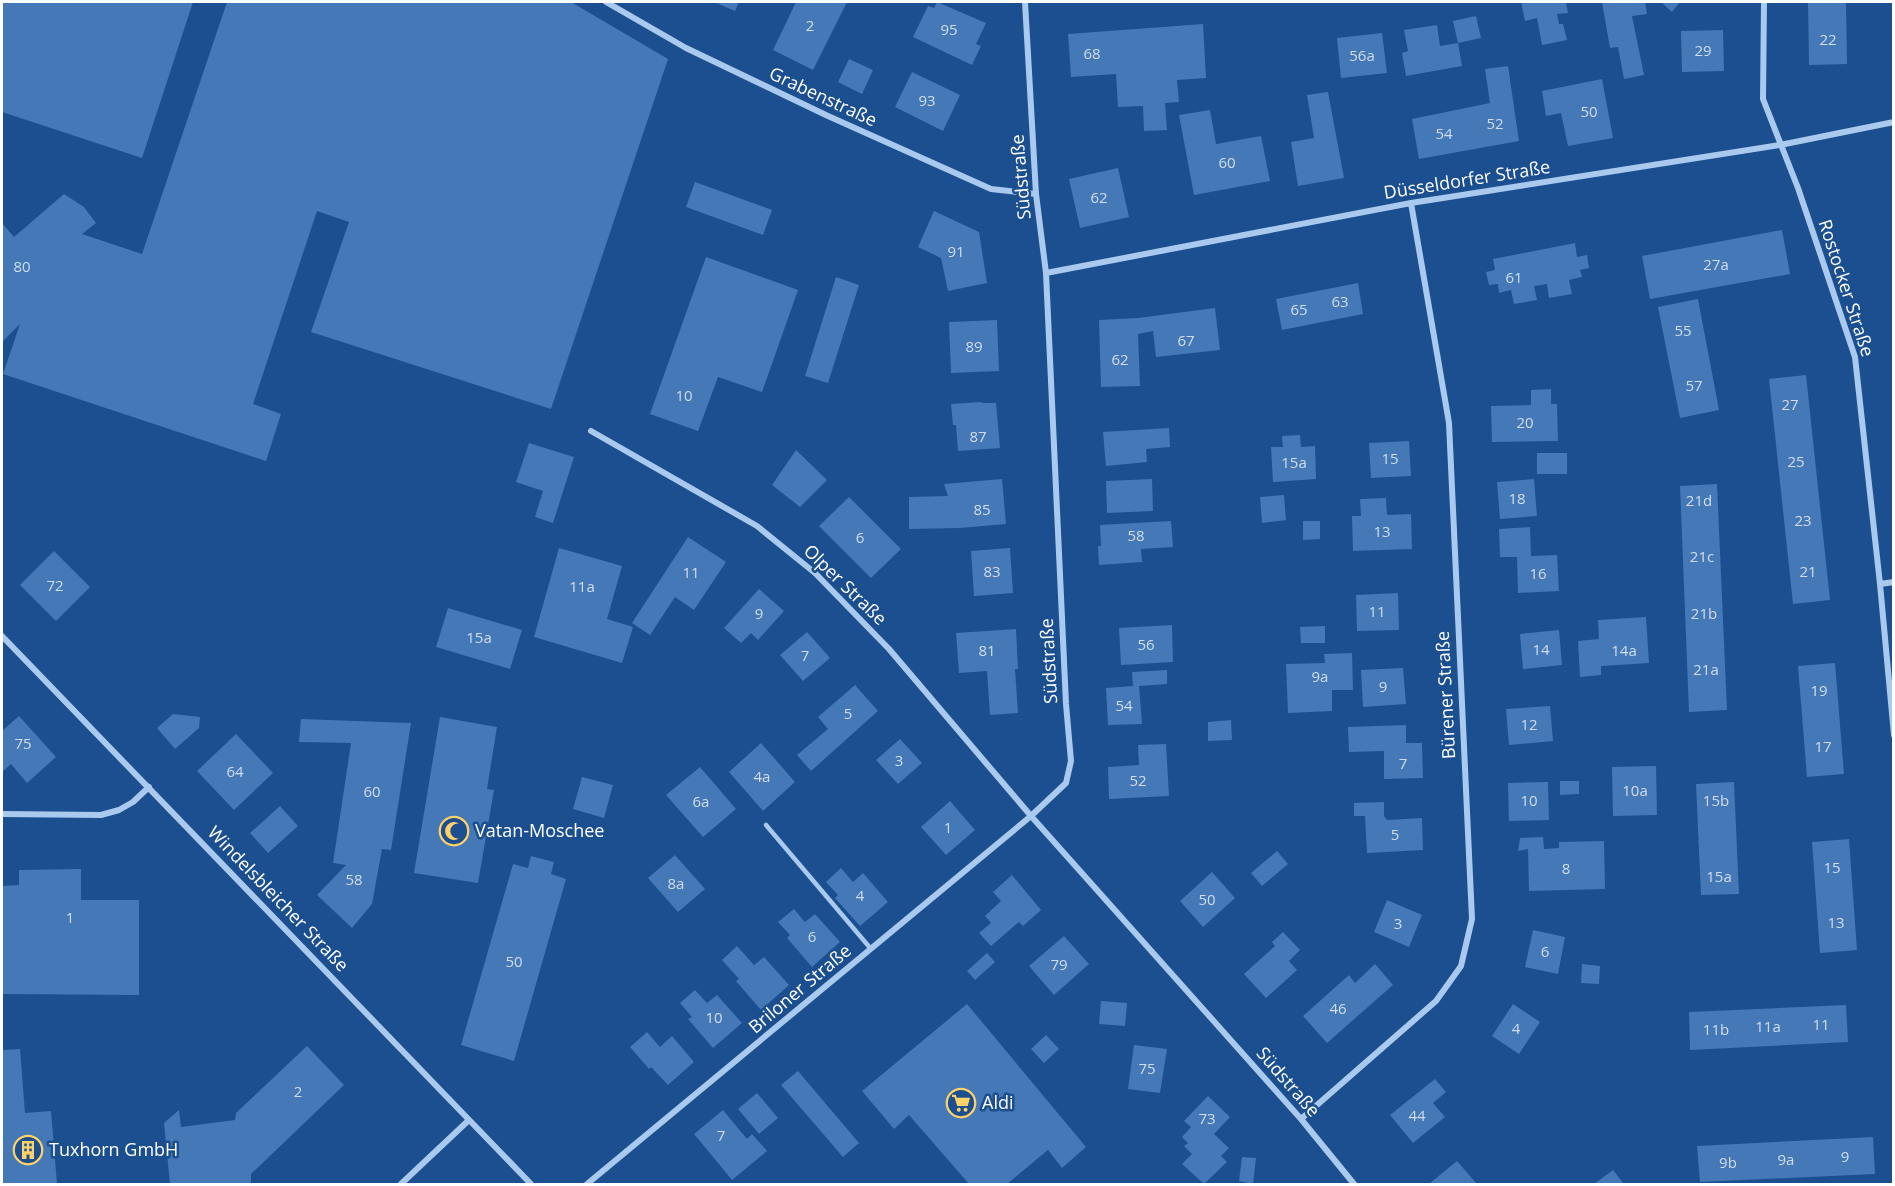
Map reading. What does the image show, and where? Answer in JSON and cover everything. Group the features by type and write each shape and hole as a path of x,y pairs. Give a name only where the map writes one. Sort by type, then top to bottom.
{"street":[{"name":"Grabenstraße","path":"606,2 686,48 828,116 991,189 1036,194"},
{"name":"Südstraße","path":"1024,2 1036,194 1046,273 1066,704 1071,761 1065,783 1031,816 1301,1119 1354,1185"},
{"name":"Rostocker Straße","path":"1764,2 1762,99 1798,188 1855,357 1880,584 1893,735"},
{"name":"Düsseldorfer Straße","path":"1046,273 1411,203 1780,145 1893,122"},
{"name":"Bürener Straße","path":"1301,1119 1436,1001 1461,966 1472,919 1449,423 1411,203"},
{"name":"Olper Straße","path":"591,431 757,526 815,573 889,649 1031,816"},
{"path":"1880,584 1893,582"},
{"name":"Windelsbleicher Straße","path":"2,636 531,1185"},
{"path":"2,814 101,815 119,810 133,802 149,787"},
{"name":"Briloner Straße","path":"587,1185 1031,816"},
{"path":"401,1185 469,1120"}],"lane":[{"path":"766,825 871,949"}],"building":[{"path":"2,2 193,2 142,158 2,112"},
{"path":"227,2 571,2 668,59 551,409 311,332 349,222 317,211 253,404 281,414 266,461 3,374 20,324 2,342 2,223 14,237 64,194 84,207 96,223 82,234 142,254"},
{"path":"714,2 739,2 735,11"},
{"path":"796,2 847,2 813,70 773,50"},
{"path":"937,2 986,23 976,44 981,46 972,65 913,37 928,6 934,8"},
{"path":"1521,2 1566,2 1568,13 1557,14 1559,24 1563,24 1567,40 1542,45 1537,18 1525,21"},
{"path":"1602,2 1645,2 1647,14 1632,16 1644,75 1624,79 1618,47 1610,48"},
{"path":"1663,2 1680,2 1672,12"},
{"path":"1808,2 1846,2 1847,64 1809,65"},
{"path":"1476,16 1481,38 1458,43 1453,21"},
{"path":"1203,24 1206,78 1177,80 1179,102 1165,103 1167,130 1144,131 1143,106 1118,107 1116,74 1071,77 1068,34"},
{"path":"1437,25 1440,46 1458,43 1462,66 1406,76 1402,53 1408,51 1404,30"},
{"path":"1723,30 1724,71 1682,72 1681,31"},
{"path":"1382,33 1387,73 1341,78 1337,38"},
{"path":"849,59 873,70 862,94 838,82"},
{"path":"1508,66 1519,141 1419,159 1412,119 1490,103 1485,69"},
{"path":"912,72 960,95 943,131 895,107"},
{"path":"1602,79 1613,138 1568,146 1561,113 1546,116 1542,91"},
{"path":"1328,92 1344,178 1298,186 1291,142 1314,138 1307,95"},
{"path":"1210,110 1216,144 1261,136 1270,181 1194,195 1179,115"},
{"path":"1118,168 1129,217 1080,228 1069,179"},
{"path":"695,182 772,210 763,235 686,207"},
{"path":"934,211 979,232 987,283 948,291 941,258 918,247"},
{"path":"1782,230 1790,274 1650,299 1642,256"},
{"path":"1575,243 1577,257 1587,255 1589,268 1580,270 1582,277 1569,280 1572,294 1549,298 1547,284 1534,286 1537,300 1514,304 1511,290 1499,293 1498,284 1489,285 1486,272 1495,270 1493,259"},
{"path":"706,257 798,290 762,392 718,377 698,431 650,414"},
{"path":"836,277 859,285 828,383 805,376"},
{"path":"1358,283 1363,314 1282,330 1276,299"},
{"path":"1698,299 1719,410 1680,418 1658,307"},
{"path":"1215,308 1220,350 1156,357 1153,331 1138,334 1140,386 1101,387 1099,320 1138,318"},
{"path":"997,320 999,371 951,373 949,322"},
{"path":"1806,375 1830,600 1793,604 1769,379"},
{"path":"1551,389 1551,404 1557,404 1558,441 1492,442 1491,406 1531,405 1531,390"},
{"path":"996,403 1000,448 958,451 956,425 953,425 951,404"},
{"path":"1169,428 1170,447 1146,449 1147,462 1106,466 1103,432"},
{"path":"1300,435 1301,447 1315,446 1316,479 1273,482 1271,447 1283,447 1282,436"},
{"path":"1409,441 1411,476 1371,478 1369,443"},
{"path":"529,443 574,457 553,523 535,517 543,491 516,482"},
{"path":"796,450 827,480 800,507 772,485"},
{"path":"1537,453 1567,453 1567,474 1537,474"},
{"path":"1002,479 1006,524 909,529 909,497 948,496 944,484"},
{"path":"1152,479 1153,511 1107,513 1106,481"},
{"path":"1534,479 1537,516 1500,519 1497,482"},
{"path":"1717,484 1727,710 1689,712 1680,486"},
{"path":"1284,495 1286,520 1262,523 1260,497"},
{"path":"849,497 901,549 871,578 819,526"},
{"path":"1386,498 1387,515 1411,514 1412,549 1353,551 1352,516 1361,516 1360,499"},
{"path":"1171,521 1173,547 1141,549 1142,562 1099,565 1100,525"},
{"path":"1303,521 1320,521 1320,539 1303,540"},
{"path":"1530,527 1531,556 1557,555 1559,591 1518,593 1517,557 1500,557 1499,529"},
{"path":"688,537 726,562 694,610 675,597 650,635 632,623"},
{"path":"559,548 622,566 607,619 633,627 622,663 534,637"},
{"path":"1010,548 1013,593 974,596 971,551"},
{"path":"54,551 90,587 56,621 20,585"},
{"path":"759,589 784,611 758,640 751,633 741,643 724,628"},
{"path":"1398,593 1399,630 1357,631 1356,595"},
{"path":"448,608 522,630 510,669 436,647"},
{"path":"1646,617 1649,663 1601,666 1601,675 1580,677 1578,641 1599,639 1598,620"},
{"path":"1172,625 1173,662 1121,665 1119,628"},
{"path":"1325,626 1325,643 1301,643 1300,627"},
{"path":"1016,629 1018,669 1015,669 1018,713 990,715 987,671 959,673 956,633"},
{"path":"1559,630 1562,665 1523,669 1520,634"},
{"path":"807,632 830,658 803,681 780,655"},
{"path":"1352,653 1353,690 1332,690 1332,711 1288,713 1286,664 1325,663 1324,654"},
{"path":"1835,663 1844,774 1807,777 1798,666"},
{"path":"1403,668 1406,704 1363,707 1361,670"},
{"path":"1167,670 1167,684 1139,686 1142,724 1108,725 1106,688 1133,686 1132,672"},
{"path":"855,685 878,711 811,771 797,755 828,729 818,717"},
{"path":"1550,706 1553,741 1509,745 1506,709"},
{"path":"173,714 200,717 199,728 175,749 157,728"},
{"path":"19,716 56,757 27,783 11,764 2,772 2,731"},
{"name":"Vatan-Moschee","path":"440,717 497,727 487,789 494,790 478,883 414,873"},
{"path":"301,719 411,723 391,850 382,849 372,904 352,928 317,895 346,865 333,863 351,743 299,742"},
{"path":"1231,720 1232,740 1208,741 1208,722"},
{"path":"1406,725 1406,743 1422,743 1423,778 1384,779 1384,751 1349,752 1348,727"},
{"path":"236,734 273,773 234,810 197,771"},
{"path":"900,739 922,763 898,784 876,760"},
{"path":"761,743 795,782 763,811 729,772"},
{"path":"1166,744 1169,796 1109,799 1108,767 1139,765 1138,745"},
{"path":"1656,766 1657,815 1613,816 1612,767"},
{"path":"700,767 736,809 703,837 666,795"},
{"path":"582,777 613,785 604,818 573,809"},
{"path":"1560,781 1579,781 1579,794 1560,795"},
{"path":"1548,782 1549,820 1509,821 1508,783"},
{"path":"1734,782 1739,894 1701,895 1696,784"},
{"path":"950,801 975,830 946,855 921,827"},
{"path":"1384,802 1384,816 1387,820 1422,818 1423,850 1367,853 1365,816 1354,816 1354,803"},
{"path":"280,806 298,826 268,853 250,833"},
{"path":"1543,837 1544,849 1559,848 1559,842 1604,841 1605,889 1529,891 1528,849 1518,851 1520,838"},
{"path":"1849,839 1857,950 1820,953 1812,842"},
{"path":"1277,851 1288,864 1262,886 1251,873"},
{"path":"675,855 705,889 678,912 648,878"},
{"path":"531,856 554,862 551,874 566,879 514,1061 461,1045 513,864 528,868"},
{"path":"841,868 853,882 863,873 888,902 860,926 835,898 838,895 826,882"},
{"path":"81,869 81,900 139,900 139,995 2,994 2,886 19,885 19,870"},
{"path":"1212,872 1235,898 1203,927 1180,901"},
{"path":"1012,875 1041,910 1023,926 1019,922 991,946 979,933 991,923 985,916 1001,901 993,892"},
{"path":"1387,900 1422,915 1409,947 1374,932"},
{"path":"794,909 805,922 815,914 840,942 812,967 787,938 790,935 778,922"},
{"path":"1533,930 1565,937 1558,974 1525,967"},
{"path":"1283,932 1300,950 1289,961 1297,970 1266,998 1244,974 1275,946 1272,942"},
{"path":"1064,936 1089,964 1054,995 1029,966"},
{"path":"737,946 754,965 764,957 789,985 761,1010 736,981 739,979 722,960"},
{"path":"987,953 995,962 975,980 967,971"},
{"path":"1375,964 1393,985 1327,1043 1303,1016 1349,975 1355,983"},
{"path":"1582,964 1600,966 1599,984 1581,983"},
{"path":"695,990 707,1003 717,995 742,1023 713,1048 688,1019 692,1017 680,1003"},
{"path":"1101,1001 1127,1003 1125,1026 1099,1024"},
{"name":"Aldi","path":"967,1004 1086,1147 1062,1168 1048,1150 1007,1184 969,1184 909,1115 894,1129 862,1091"},
{"path":"1513,1004 1540,1022 1519,1054 1492,1036"},
{"path":"1846,1005 1848,1042 1690,1050 1689,1012"},
{"path":"647,1032 660,1047 672,1036 694,1062 668,1085 651,1067 649,1069 630,1047"},
{"path":"1046,1035 1059,1049 1044,1063 1031,1049"},
{"path":"1134,1045 1167,1049 1160,1093 1128,1089"},
{"path":"307,1046 344,1085 251,1174 251,1184 170,1184 164,1123 179,1110 181,1127 235,1120 236,1113"},
{"name":"Tuxhorn GmbH","path":"20,1049 25,1113 51,1111 57,1184 2,1184 2,1050"},
{"path":"798,1071 859,1143 843,1157 781,1085"},
{"path":"1435,1079 1446,1092 1433,1103 1445,1117 1413,1143 1390,1115"},
{"path":"757,1093 778,1118 759,1134 738,1109"},
{"path":"1208,1096 1230,1117 1214,1134 1229,1148 1221,1156 1227,1162 1204,1184 1182,1164 1192,1154 1184,1146 1188,1143 1182,1137 1191,1127 1184,1121"},
{"path":"723,1110 747,1139 752,1134 767,1151 732,1180 694,1134"},
{"path":"1873,1137 1875,1174 1700,1182 1697,1146"},
{"path":"1242,1157 1256,1158 1253,1184 1239,1181"},
{"path":"1457,1161 1477,1184 1429,1184"},
{"path":"1613,1170 1624,1184 1594,1184"}],"place":[{"name":"Vatan-Moschee","path":"454,831"},
{"name":"Aldi","path":"961,1103"},
{"name":"Tuxhorn GmbH","path":"28,1150"}]}
